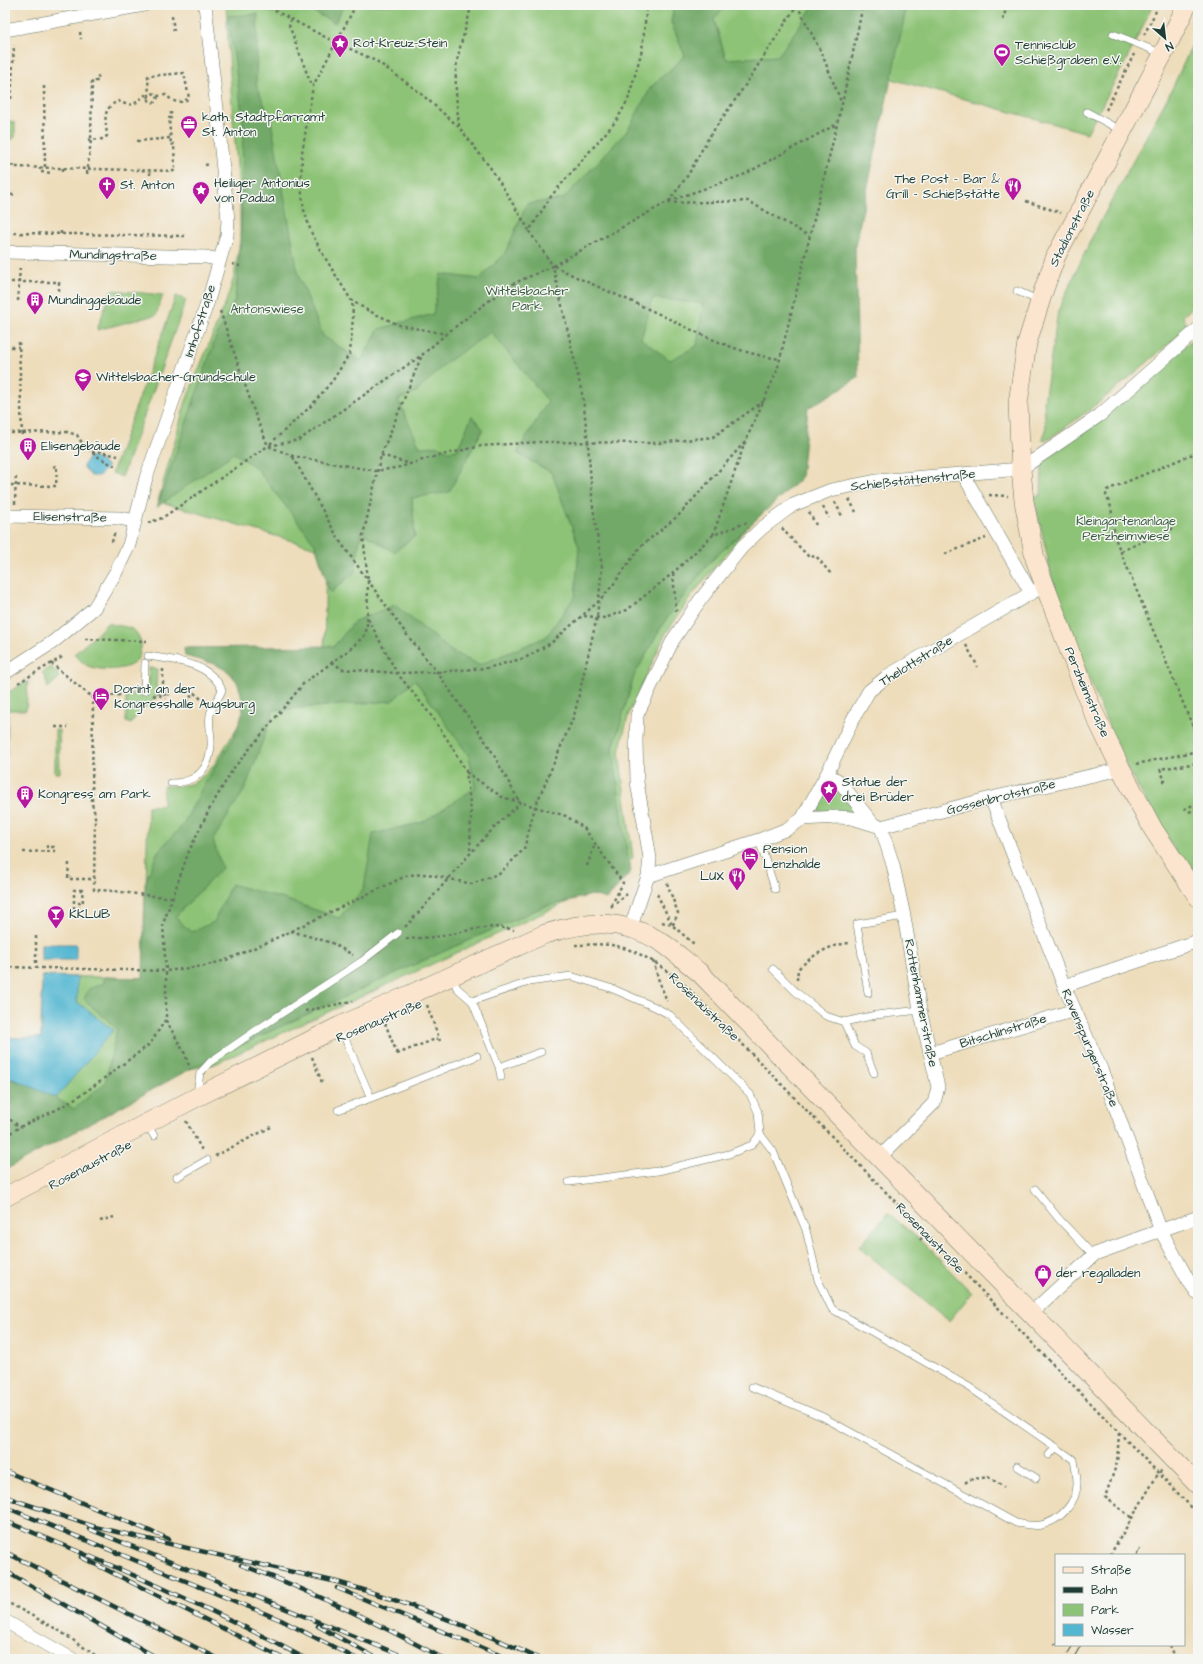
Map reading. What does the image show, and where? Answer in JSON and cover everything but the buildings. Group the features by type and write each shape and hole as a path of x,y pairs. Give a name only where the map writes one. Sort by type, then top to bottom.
{"main road":[{"name":"Stadionstraße","path":"1021,469 1018,403 1027,343 1056,256 1163,54 1187,5"},
{"name":"Perzheimstraße","path":"1021,469 1035,559 1038,590 1091,707 1152,828 1198,897"},
{"name":"Rosenaustraße","path":"5,1197 150,1130 197,1097 340,1026 545,934 569,926 594,923 630,929 645,933 662,943 700,973 1030,1314 1198,1485"}],"street":[{"path":"5,30 144,5"},
{"name":"Imhofstraße","path":"5,672 53,642 94,608 116,572 129,545 146,478 198,331 226,262 228,220 205,5"},
{"name":"Mundingstraße","path":"5,252 206,257 226,262"},
{"name":"Schießstättenstraße","path":"630,929 648,876 650,858 637,782 636,742 638,715 673,640 704,594 742,548 762,528 793,505 830,491 876,482 1021,469 1100,415 1198,329"},
{"name":"Perzheimstraße","path":"963,474 997,534 1038,590"},
{"name":"Elisenstraße","path":"5,516 119,518 135,521"},
{"name":"Thelottstraße","path":"648,876 759,840 787,829 802,819 827,774 853,719 869,691 888,675 1038,590"},
{"name":"Gossenbrotstraße","path":"877,826 1121,768"},
{"path":"827,774 838,781 877,826"},
{"name":"Ravenspurgerstraße","path":"991,798 1064,986 1101,1069 1161,1231 1188,1280 1198,1294"},
{"name":"Thelottstraße","path":"802,819 838,817 852,818 877,826"},
{"name":"Rottenhammerstraße","path":"877,826 893,865 904,916 920,1010 938,1087 934,1103 879,1158"},
{"path":"1064,986 1198,942"},
{"name":"Bitschlinstraße","path":"931,1053 1075,1010"},
{"path":"1030,1314 1093,1255 1198,1217"},
{"path":"5,1621 72,1659"}],"lane":[{"path":"1113,34 1163,54"},
{"path":"1087,112 1122,130"},
{"path":"1016,291 1040,302"},
{"path":"148,656 181,661 207,672 222,690 210,714 211,746 207,765 197,776 188,782 171,783"},
{"path":"144,691 145,663"},
{"path":"759,840 775,889"},
{"path":"868,993 857,924 904,916"},
{"path":"197,1097 200,1073 210,1062 362,961 398,933"},
{"path":"773,969 796,992 826,1016 844,1022 876,1015 920,1010"},
{"path":"472,1001 529,982 571,976 619,991 670,1015 750,1094 758,1112 760,1134 773,1151 803,1222 818,1280 832,1308 969,1387 1056,1446 1074,1460 1078,1483 1075,1495 1070,1506 1062,1514 1051,1521 1035,1525 1016,1523 959,1490 823,1417 752,1387"},
{"path":"452,977 457,988 472,1001 499,1067 501,1077"},
{"path":"844,1022 855,1046 866,1053 874,1073"},
{"path":"340,1026 371,1098"},
{"path":"499,1067 542,1052"},
{"path":"338,1110 477,1056"},
{"path":"569,1182 658,1171 729,1154 752,1145 760,1134"},
{"path":"177,1177 207,1160"},
{"path":"1035,1189 1059,1219 1093,1255"},
{"path":"1049,1455 1056,1446"},
{"path":"1017,1466 1036,1478"}],"path":[{"path":"5,967 166,971 204,966 226,960 408,875 428,874 472,884 500,873 524,849 535,807 574,716 597,617 602,567 593,507 583,398 553,266 529,231 492,170 459,127 419,92 378,62 291,20 264,5"},
{"path":"356,5 313,86 302,153 300,186 304,210 311,232 324,256 352,300 367,310 399,325 446,334"},
{"path":"459,127 455,84 457,61 471,5"},
{"path":"529,231 552,195 616,121 628,100 642,50 647,5"},
{"path":"797,5 822,54 842,104"},
{"path":"668,202 688,175 709,137 744,87 797,5"},
{"path":"713,535 745,442 777,371 842,104 864,5"},
{"path":"1004,20 1007,5"},
{"path":"1100,119 1159,5"},
{"path":"172,16 174,31"},
{"path":"291,20 289,25 313,86"},
{"path":"80,32 81,39"},
{"path":"5,99 11,99 14,45"},
{"path":"89,140 103,139 107,136 105,115 110,106 118,101 125,105 135,104 145,95 149,97 152,94 157,96 166,95 178,103 185,101 189,98 184,73 148,76 149,97 150,101 154,103 157,100 157,96"},
{"path":"87,174 92,81 98,80 98,75"},
{"path":"44,86 45,168"},
{"path":"5,164 15,167 176,171 174,144 171,145 169,118 171,118 171,112"},
{"path":"268,446 299,440 422,355 446,334 508,286 553,266 668,202 743,176 836,124"},
{"path":"137,141 171,138"},
{"path":"44,148 49,148"},
{"path":"40,168 40,172 53,173"},
{"path":"63,168 63,173"},
{"path":"150,170 150,175"},
{"path":"5,194 14,195"},
{"path":"668,202 748,201 810,236"},
{"path":"1026,201 1075,218"},
{"path":"14,233 186,236"},
{"path":"226,262 240,266"},
{"path":"18,301 20,263"},
{"path":"553,266 684,327 729,346 756,356 780,359"},
{"path":"5,282 59,282 59,293"},
{"path":"135,521 146,524 162,518 268,446 289,428 333,380 350,354 353,317 352,300"},
{"path":"218,305 255,414 268,446 293,456 376,471 412,464 429,458 481,446 539,442 588,444 658,443 713,437 764,401"},
{"path":"19,342 22,435"},
{"path":"5,347 19,347"},
{"path":"197,1097 186,1054 166,1020 166,971 163,924 189,852 209,810 233,769 304,683 349,650 364,636 368,619 368,580 363,536 376,471 381,455 422,355"},
{"path":"5,433 22,435 67,432 77,435 83,446 98,458 115,466"},
{"path":"332,662 342,669 397,673 437,672 487,668 525,658 551,643 599,601 613,585 640,547 679,515 745,442"},
{"path":"91,452 100,452 118,456"},
{"path":"1198,452 1108,490 1106,495 1111,507 1115,538 1198,739"},
{"path":"381,455 412,464"},
{"path":"293,456 339,540 407,635 437,672 490,748 520,803"},
{"path":"5,485 56,486 57,466 52,467"},
{"path":"15,505 16,474"},
{"path":"830,491 843,518"},
{"path":"975,494 1010,496 1024,494"},
{"path":"583,616 605,618 626,610 672,573 713,535 749,521"},
{"path":"781,526 809,557 816,556 830,573 830,576"},
{"path":"1121,551 1174,528"},
{"path":"945,554 997,534"},
{"path":"672,573 676,611 673,640"},
{"path":"368,619 397,673 438,725 466,771 471,811 470,852"},
{"path":"960,634 978,667"},
{"path":"85,639 147,641"},
{"path":"17,683 64,656"},
{"path":"163,658 163,688 166,699"},
{"path":"51,663 80,688 93,696 122,695"},
{"path":"156,696 163,688"},
{"path":"163,688 172,697"},
{"path":"160,697 163,688"},
{"path":"186,702 194,693 213,708"},
{"path":"93,696 92,804 95,814 94,890 112,890 159,897 172,897"},
{"path":"55,727 68,727"},
{"path":"1121,768 1198,751"},
{"path":"1163,781 1165,781 1160,770 1191,763 1198,763"},
{"path":"466,771 502,797 566,816 584,828 623,883 610,908"},
{"path":"398,933 450,879 470,852 520,803"},
{"path":"1184,809 1198,804"},
{"path":"1189,812 1198,808"},
{"path":"587,866 595,844"},
{"path":"23,852 55,851 54,847 47,847 47,845"},
{"path":"69,863 68,879 94,879"},
{"path":"648,876 672,925 678,913 663,871"},
{"path":"78,903 83,903 82,890 74,890 74,908 80,908"},
{"path":"404,939 434,937 484,928 504,927 520,932"},
{"path":"290,931 332,943 362,961"},
{"path":"36,936 36,968"},
{"path":"796,992 798,969 805,962 817,954 834,946 860,941"},
{"name":"Rosenaustraße","path":"568,946 615,946 634,952 653,961 673,974 1198,1514"},
{"path":"653,961 659,981 667,999 670,1015"},
{"path":"298,1013 356,1000"},
{"path":"386,1025 398,1055 439,1039 427,1007"},
{"path":"5,1136 20,1127 58,1109 100,1082 150,1044 166,1020"},
{"path":"315,1063 324,1085"},
{"path":"183,1115 207,1160 273,1126"},
{"path":"5,1116 20,1127"},
{"path":"100,1221 114,1217"},
{"path":"920,1240 926,1233"},
{"path":"1119,1433 1117,1462 1105,1497 1132,1518"},
{"path":"1111,1554 1158,1474"},
{"path":"959,1490 967,1481 971,1479 988,1477 1004,1487"},
{"path":"5,1601 58,1630 101,1659"},
{"path":"1170,1646 1176,1659"},
{"path":"597,1659 599,1654"}],"green space":[{"name":"Wittelsbacher Park","path":"226,5 1153,5 1127,59 1087,133 881,76 786,463 735,543 692,595 665,635 629,713 619,752 633,858 589,892 215,1064 179,1071 5,1167 5,1038 41,1038 42,976 144,978 148,806 163,805 163,786 191,784 201,778 213,766 275,667 324,659 326,551 158,501 186,401 227,299 234,277 240,240 240,200 232,108"},
{"path":"300,5 344,5 335,23"},
{"name":"Wittelsbacher Park","path":"674,5 726,5 714,19 726,59 778,56 814,5 907,5 855,246 858,378 808,408 801,478 709,563 664,622 634,676 613,749 631,871 607,899 592,895 543,907 400,971 192,1068 5,1170 5,1079 14,1080 31,1086 74,1109 105,1083 117,1029 84,999 89,989 104,983 104,977 143,978 145,883 158,851 183,825 204,784 233,739 243,712 241,693 237,682 229,672 215,664 185,656 184,648 334,646 355,621 395,605 451,651 479,665 546,637 575,596 579,547 552,473 517,453 548,401 491,332 447,362 418,391 398,400 420,447 438,446 448,451 457,450 472,416 483,429 449,492 412,498 415,536 394,552 361,532 355,572 330,593 315,544 256,468 234,453 157,507 216,337 235,300 241,240 243,119 228,16 258,14 256,84 271,121 298,274 323,336 361,361 379,329 433,314 441,274 479,279 505,253 527,204 563,199 628,130 651,87 685,56 671,22","holes":["653,298 703,304 697,346 670,360 641,339","415,680 469,756 475,788 423,822 373,834 364,888 339,918 287,900 231,884 214,922 191,932 175,917 222,868 213,840 245,789 274,710 392,701"]},
{"path":"1198,32 1198,308 1194,306 1183,316 1187,328 1136,372 1066,427 1047,440 1042,439 1046,431 1044,402 1058,311 1093,235 1171,91"},
{"path":"10,121 15,123 15,137 10,140 5,140 5,122"},
{"path":"111,290 163,295 156,315 97,330"},
{"path":"176,296 186,300 122,477 112,473"},
{"name":"Kleingartenanlage Perzheimwiese","path":"1198,335 1198,883 1176,852 1128,770 1099,704 1053,582 1034,497 1041,495 1042,463"},
{"path":"107,623 134,630 137,634 141,645 140,654 136,661 130,666 118,669 93,668 82,662 74,654 96,635"},
{"path":"51,667 57,673 59,678 48,688 45,676 42,673"},
{"path":"149,668 157,669 156,698 138,713 131,724 126,722 126,694 148,694"},
{"path":"28,681 26,710 8,710 7,755 5,755 5,694"},
{"path":"55,730 59,730 60,773 55,773"},
{"path":"829,787 835,787 853,808 849,812 819,811 818,805"},
{"path":"888,1213 920,1240 972,1293 949,1321 859,1247"}],"water":[{"path":"90,456 99,460 108,467 99,476 91,476 83,466"},
{"path":"41,944 76,944 76,960 41,960"},
{"path":"42,976 77,977 77,1002 113,1030 56,1098 14,1079 5,1079 5,1038 41,1038"}],"tram line":[{"path":"1138,1554 1140,1549"},
{"path":"1068,1653 1072,1646"},
{"path":"1074,1657 1080,1646"}],"railway":[{"path":"5,1471 169,1539"},
{"path":"5,1496 22,1503"},
{"path":"17,1501 95,1527 337,1582 440,1616 540,1659"},
{"path":"5,1507 281,1620 357,1659"},
{"path":"5,1521 195,1603 306,1659"},
{"path":"89,1529 410,1659"},
{"path":"5,1552 219,1659"},
{"path":"81,1557 284,1659"},
{"path":"241,1565 319,1596 444,1659"},
{"path":"5,1571 159,1659"},
{"path":"337,1588 509,1659"},
{"path":"318,1626 378,1659"}],"place":[{"name":"Rot-Kreuz-Stein","path":"340,58"},
{"name":"Tennisclub Schießgraben e.V.","path":"1002,67"},
{"name":"kath. Stadtpfarramt St. Anton","path":"189,139"},
{"name":"St. Anton","path":"107,200"},
{"name":"The Post - Bar & Grill - Schießstätte","path":"1013,201"},
{"name":"Heiliger Antonius von Padua","path":"201,205"},
{"name":"Mundinggebäude","path":"35,315"},
{"name":"Wittelsbacher-Grundschule","path":"83,392"},
{"name":"Elisengebäude","path":"28,461"},
{"name":"Dorint an der Kongresshalle Augsburg","path":"101,711"},
{"name":"Statue der drei Brüder","path":"829,804"},
{"name":"Kongress am Park","path":"25,809"},
{"name":"Pension Lenzhalde","path":"750,871"},
{"name":"LUX","path":"737,891"},
{"name":"KKLUB","path":"56,929"},
{"name":"der regalladen","path":"1043,1288"}],"park label":[{"name":"Antonswiese","path":"267,309"}]}
